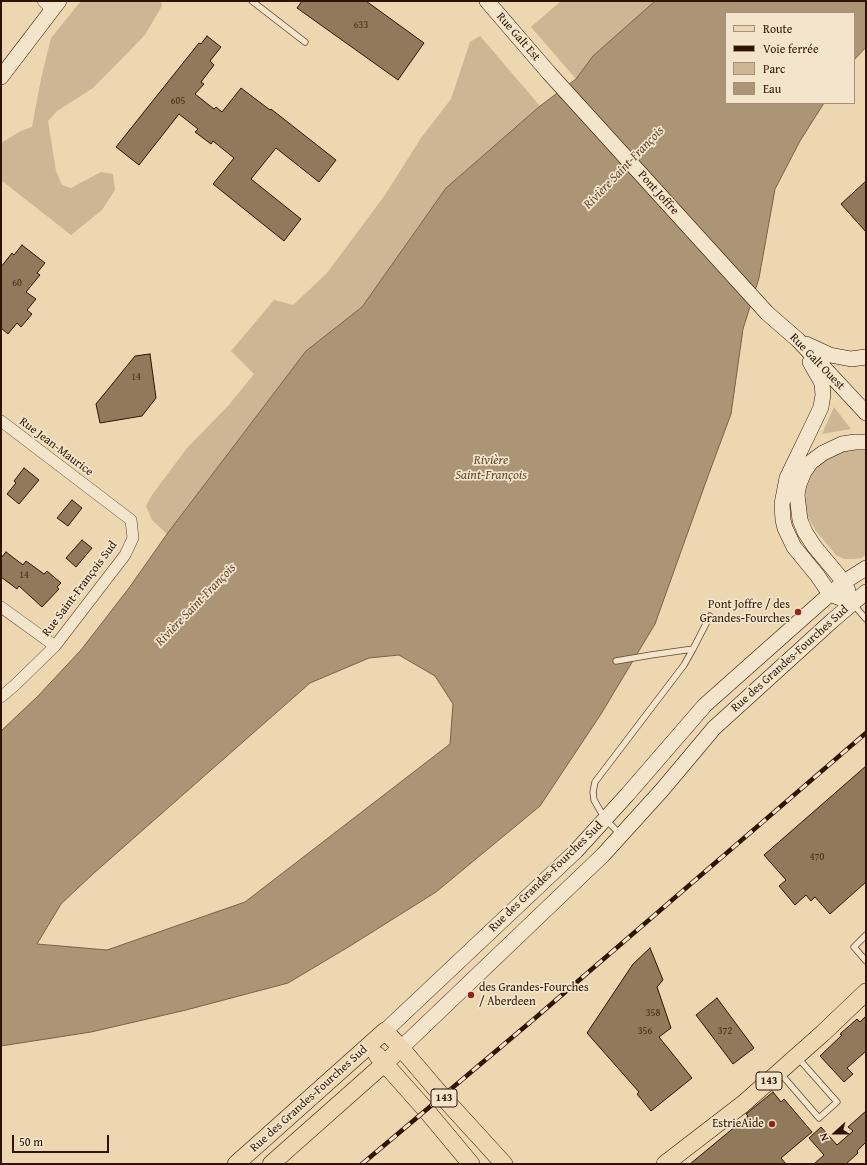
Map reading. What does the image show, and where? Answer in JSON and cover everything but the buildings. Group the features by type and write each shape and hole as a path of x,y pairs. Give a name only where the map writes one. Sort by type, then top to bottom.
{"main road":[{"name":"Rue Galt Est","path":"487,1 549,73"},
{"path":"1,77 51,4"},
{"name":"Pont Joffre","path":"549,73 767,313"},
{"name":"Rue Galt Ouest","path":"767,313 798,340 866,413"},
{"path":"798,340 830,355 851,359 866,357"},
{"path":"798,340 822,383 822,395 820,407 815,420 787,478 782,504 783,520 794,547 817,575 830,594 853,603"},
{"path":"853,603 844,582 814,546 805,532 800,520 797,495 798,484 804,472 812,462 823,453 842,444 866,442"},
{"name":"Rue des Grandes-Fourches Sud","path":"236,1164 385,1031 576,851 627,795 705,704 844,582 866,568"},
{"name":"Rue des Grandes-Fourches Sud","path":"271,1164 385,1063 604,855 662,790 714,728 866,592"},
{"name":"143","path":"666,1164 743,1104 866,992"},
{"name":"143","path":"385,1031 504,1164"},
{"name":"143","path":"368,1046 385,1063 471,1164"}],"street":[{"name":"Rue Jean-Maurice","path":"1,421 96,493"},
{"name":"Rue Saint-François Sud","path":"1,697 54,646 125,554 133,538 130,520 96,493"},
{"path":"1,607 54,646"}],"lane":[{"path":"252,1 305,42"},
{"path":"853,603 866,618"},
{"path":"621,836 605,819 594,800 593,792 595,782 684,665 710,616"},
{"path":"616,661 651,654 693,649"},
{"path":"866,935 854,947 866,960"},
{"path":"779,1072 819,1118 837,1102 797,1056"}],"green space":[{"path":"81,1 161,1 162,6 145,35 93,88 57,111 48,121 56,171 62,185 71,188 101,172 113,174 115,190 102,210 71,235 1,180 1,143 21,131 32,127 41,79 51,38"},
{"path":"561,1 655,1 593,56 576,79 531,27"},
{"path":"480,36 540,106 446,188 362,307 306,351 167,534 152,520 146,506 152,495 187,448 228,406 254,374 231,351 274,300 293,305 327,273 385,195 421,138 451,99 470,42"},
{"path":"834,407 851,429 822,434"},
{"path":"861,448 866,450 866,554 862,558 844,559 836,555 816,531 808,517 805,507 806,492 809,476 820,461 831,453"}],"water":[{"name":"Rivière Saint-François","path":"655,1 866,1 866,47 855,59 855,12 725,12 725,104 823,104 800,141 775,189 759,278 743,329 731,414 655,624 601,714 540,806 436,892 288,983 186,1010 91,1032 1,1046 1,731 38,696 81,650 306,351 362,307 446,188 540,106 576,79 593,56","holes":["399,655 435,676 453,704 450,744 245,902 107,950 37,944 61,904 94,873 310,683 369,658"]}],"railway":[{"path":"362,1164 534,1019 866,733"}],"place":[{"name":"Pont Joffre / des Grandes-Fourches","path":"798,612"},
{"name":"des Grandes-Fourches / Aberdeen","path":"471,995"},
{"name":"EstrieAide","path":"772,1124"}]}
